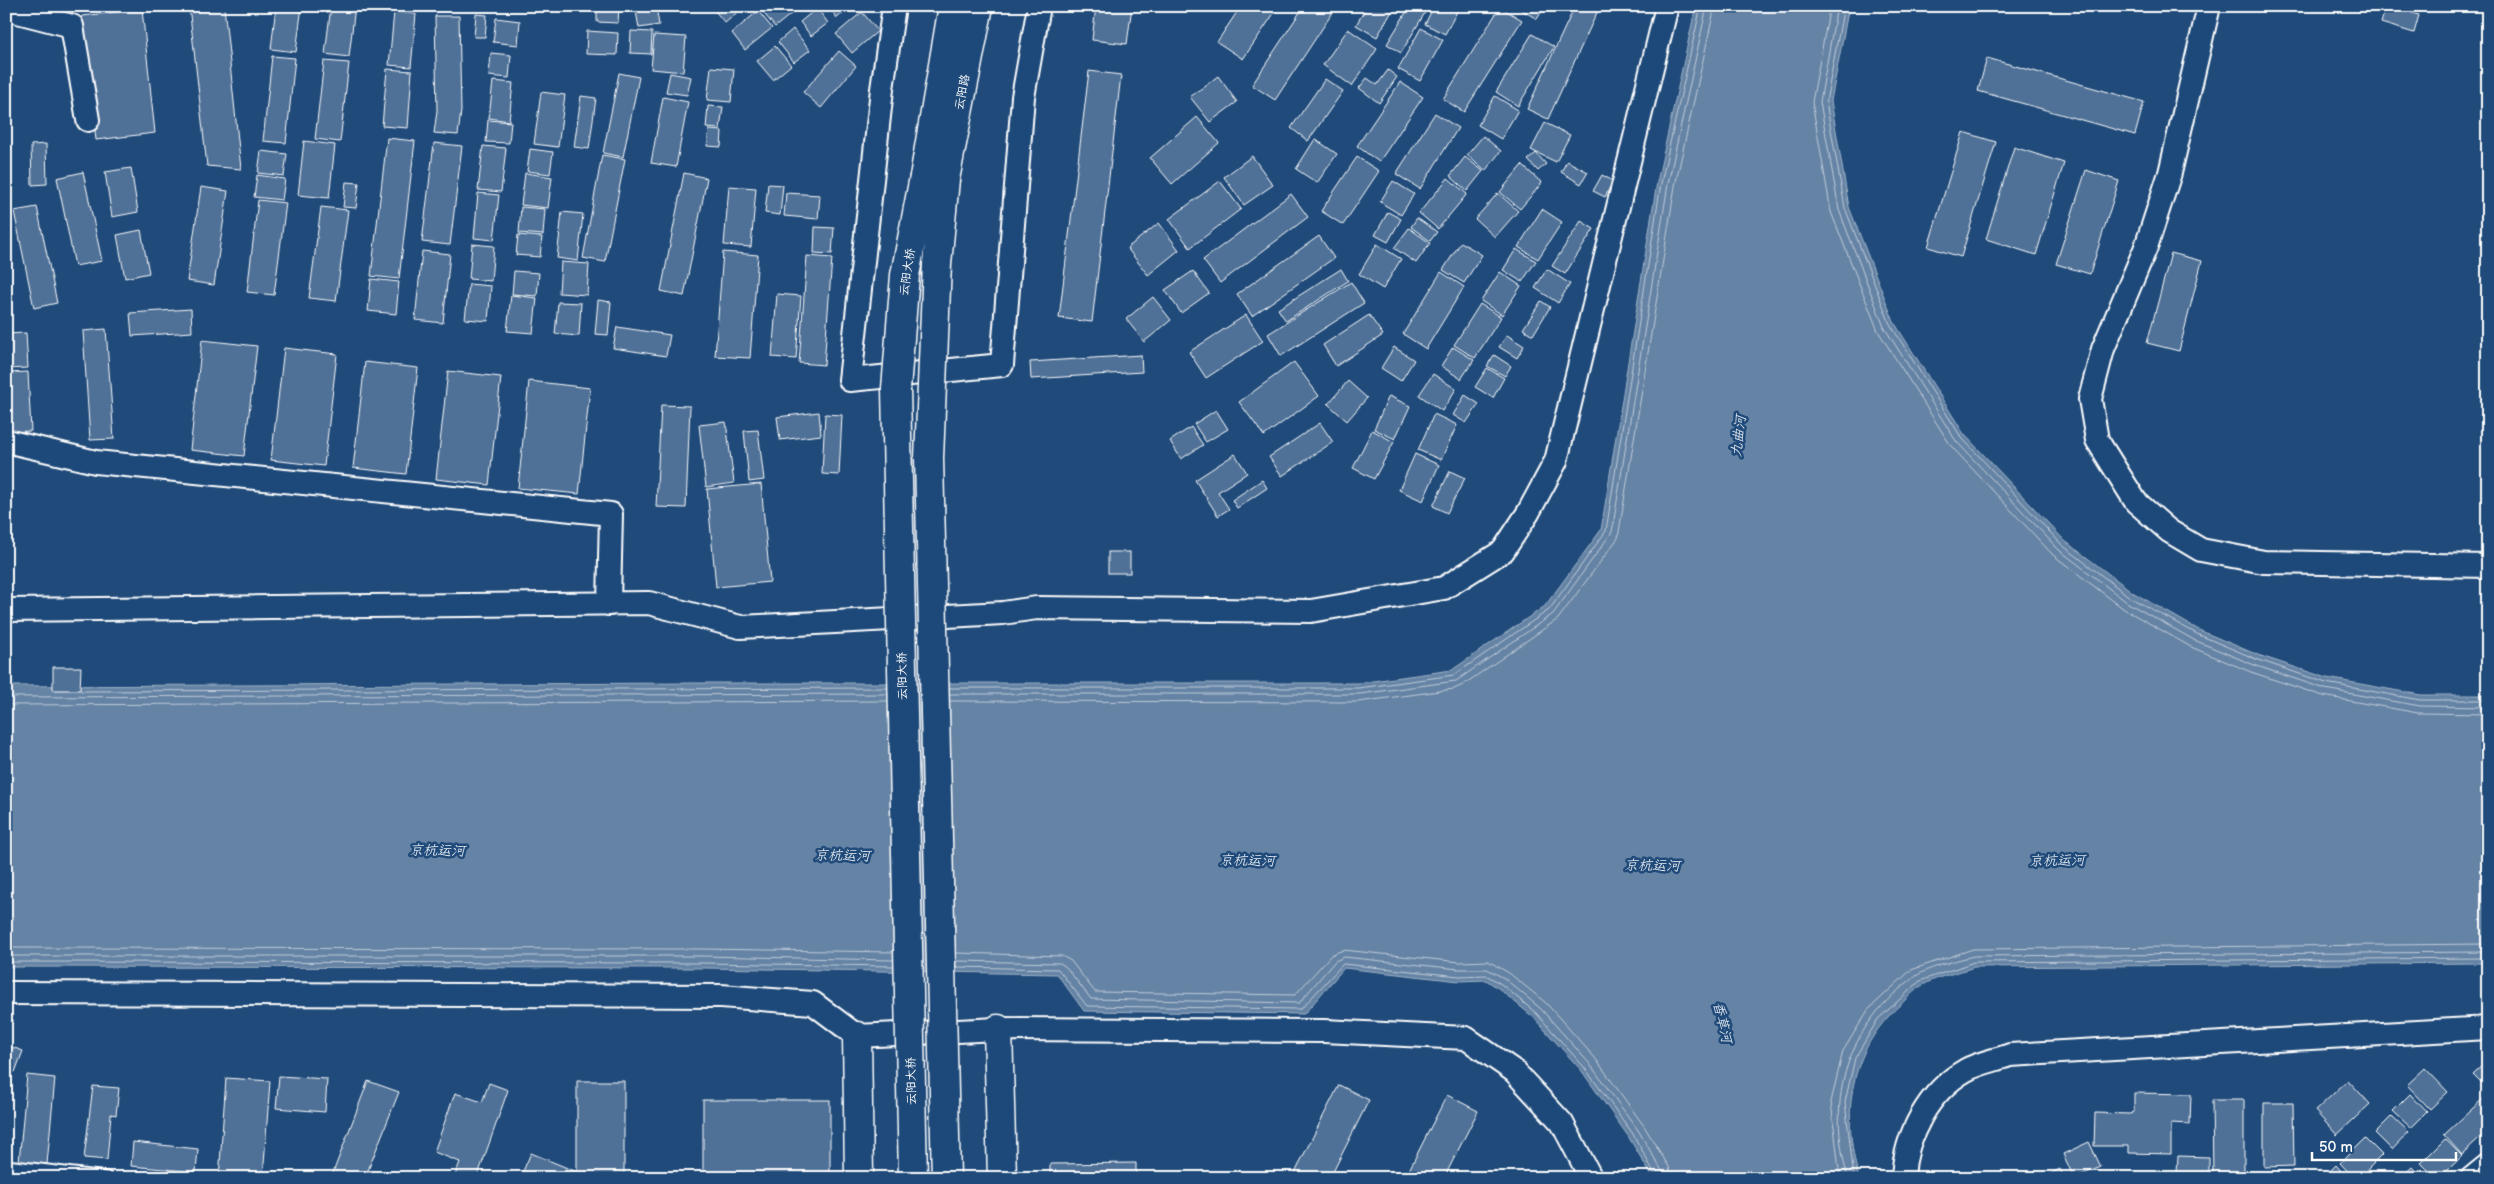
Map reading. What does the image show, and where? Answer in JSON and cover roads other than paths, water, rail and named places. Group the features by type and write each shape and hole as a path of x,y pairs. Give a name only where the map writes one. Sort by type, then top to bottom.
{"street":[{"path":"894,6 882,89 850,380 1002,365 1023,97 1039,6"},
{"name":"云阳路","path":"935,178 953,6"},
{"name":"云阳路","path":"935,178 979,6"},
{"path":"6,610 649,603 740,628 1003,613 1037,608 1311,611 1444,588 1503,551 1528,513 1556,461 1667,6"},
{"path":"2209,6 2170,173 2146,247 2103,349 2090,399 2097,440 2136,502 2170,531 2201,550 2228,556 2282,563 2488,566"},
{"path":"6,9 72,26 88,120"},
{"path":"935,178 937,264 929,458 946,1178"},
{"name":"云阳大桥","path":"912,1178 896,389 905,275 935,178"},
{"path":"6,441 96,462 611,514 609,604"},
{"path":"6,993 722,996 813,1004 857,1036 998,1028 1324,1031 1466,1038 1514,1071 1562,1123 1591,1178"},
{"path":"998,1028 1002,1178"},
{"path":"1903,1178 1904,1159 1920,1120 1934,1094 1967,1070 2010,1055 2488,1028"},
{"path":"857,1036 859,1178"},
{"path":"2472,1178 2488,1165"}],"lane":[{"path":"6,1166 107,1178"}],"water":[{"path":"1696,6 1849,6 1831,101 1849,207 1894,322 1964,434 2065,541 2134,593 2199,630 2258,655 2327,678 2421,695 2488,695 2488,963 1974,967 1942,977 1917,989 1900,1005 1883,1023 1870,1042 1860,1063 1854,1084 1851,1107 1851,1130 1859,1178 1653,1178 1628,1136 1581,1070 1533,1017 1486,980 1459,981 1344,968 1304,1014 1084,1011 1057,974 703,968 6,967 6,686 1358,683 1452,670 1545,606 1601,530 1657,182"}],"water label":[{"name":"九曲河","path":"1738,436"},
{"name":"京杭运河","path":"437,850"},
{"name":"京杭运河","path":"842,855"},
{"name":"京杭运河","path":"1247,860"},
{"name":"京杭运河","path":"2057,860"},
{"name":"京杭运河","path":"1652,865"},
{"name":"香草河","path":"1723,1022"}]}
